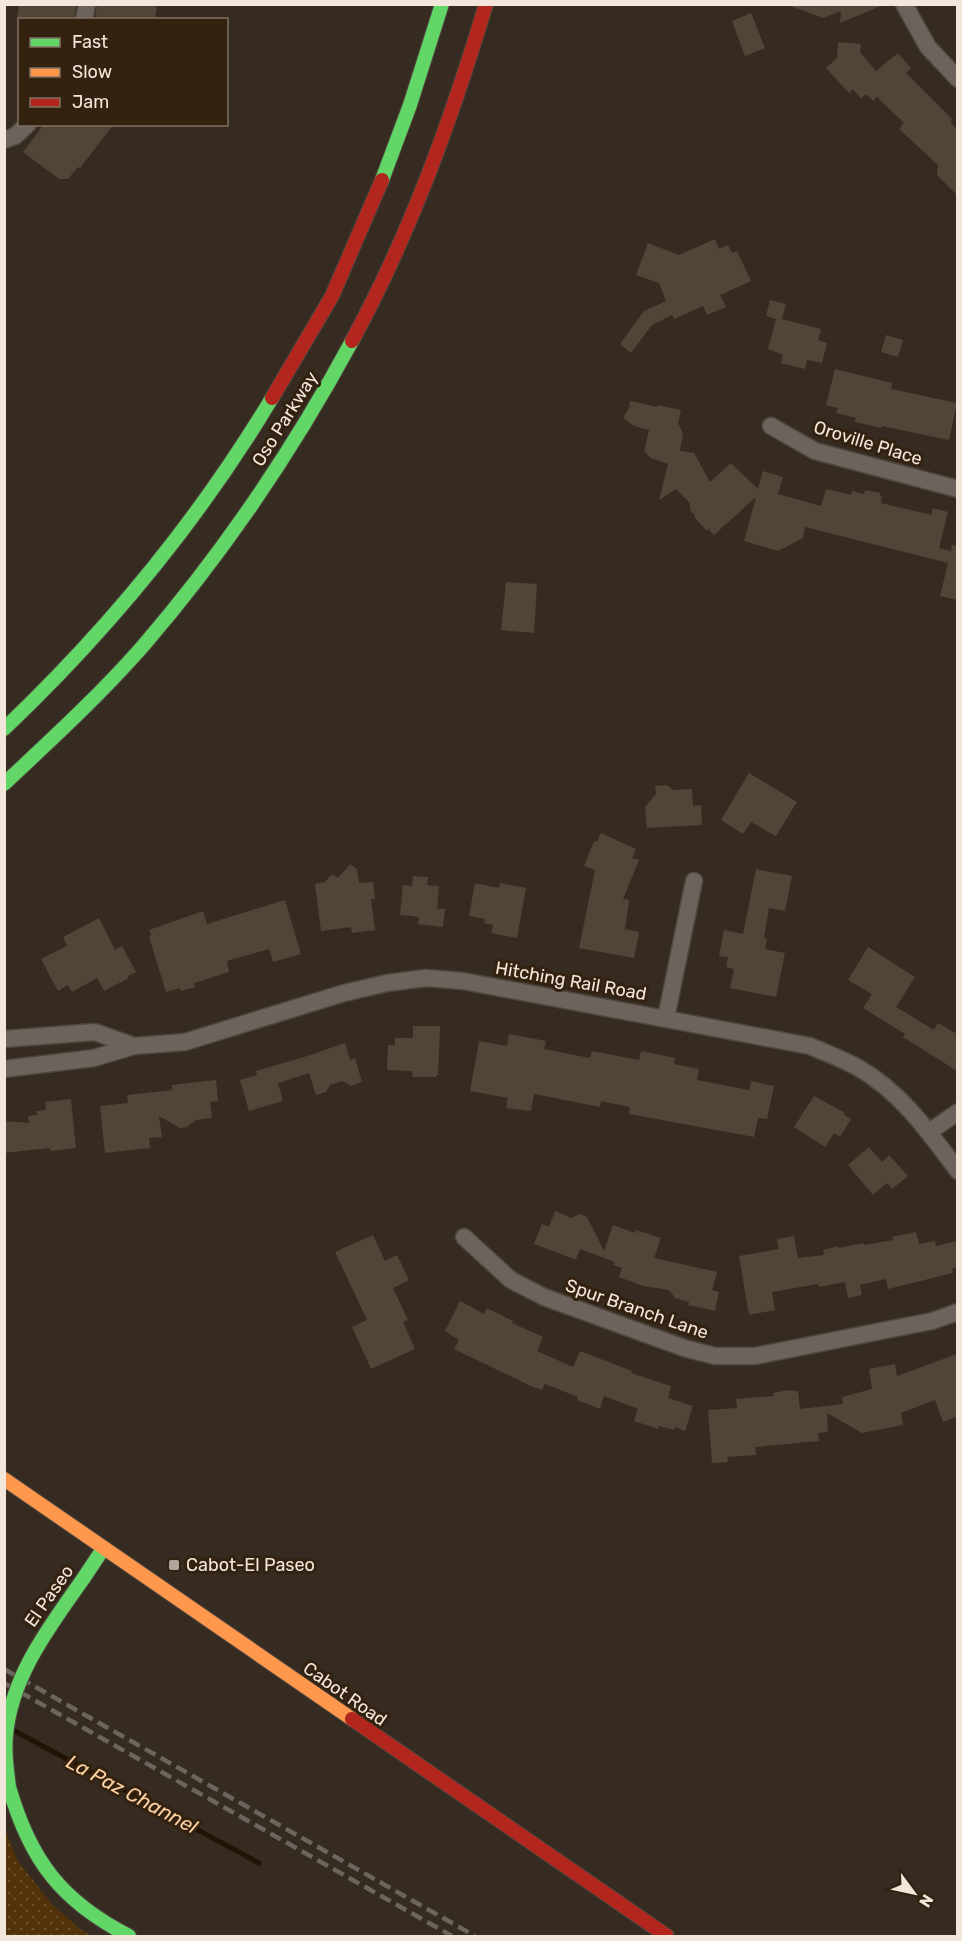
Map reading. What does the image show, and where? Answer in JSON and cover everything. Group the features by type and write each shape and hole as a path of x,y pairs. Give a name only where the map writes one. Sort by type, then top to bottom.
{"main road":[{"name":"Oso Parkway","path":"4,729 94,640 144,583 186,530 269,406 305,345 344,271 377,197 403,127 442,4"},
{"name":"Oso Parkway","path":"4,784 98,694 144,645 228,538 299,433 334,375 399,248 448,124 471,58 486,4"},
{"name":"Cabot Road","path":"4,1479 667,1936"},
{"name":"El Paseo","path":"103,1549 36,1646 24,1669 10,1711 6,1737 9,1786 17,1815 32,1850 55,1883 72,1901 92,1916 129,1936"}],"street":[{"path":"904,4 928,47 957,79"},
{"path":"4,140 15,136 26,126"},
{"name":"Oroville Place","path":"771,426 815,451 957,489"},
{"path":"666,1018 694,881"},
{"name":"Hitching Rail Road","path":"4,1069 94,1058 134,1046 185,1042 344,993 387,983 426,978 463,981 810,1046 858,1067 895,1094 929,1132 957,1171"},
{"name":"Hitching Rail Road","path":"4,1039 94,1032 134,1046"},
{"path":"929,1132 957,1112"},
{"name":"Spur Branch Lane","path":"464,1237 511,1280 544,1297 684,1348 715,1356 755,1356 932,1322 957,1312"}],"shaded area":[{"path":"5,1829 17,1860 52,1904 80,1929 93,1936 5,1936"}],"building":[{"path":"19,4 76,4 74,18 18,18 17,20"},
{"path":"97,4 157,4 155,18 95,18"},
{"path":"790,4 883,5 840,23 841,11 823,18 790,6"},
{"path":"751,13 765,48 745,56 732,21"},
{"path":"838,42 861,44 860,52 876,71 898,53 911,68 906,73 952,119 951,123 957,129 957,195 937,175 938,165 899,129 904,123 877,97 873,101 866,94 861,99 853,89 849,93 826,68 837,58"},
{"path":"42,126 112,126 80,168 78,167 68,179 59,179 23,152"},
{"path":"715,239 719,249 728,245 732,253 737,251 751,281 720,295 726,307 707,315 703,306 674,319 672,315 652,325 631,353 620,344 644,311 666,301 659,283 636,275 648,243 679,255"},
{"path":"770,300 786,304 782,319 821,329 818,340 827,343 822,363 807,360 805,369 781,363 783,355 768,349 776,319 766,316"},
{"path":"886,335 903,340 898,357 881,352"},
{"path":"835,369 892,383 891,389 957,403 949,440 855,422 856,418 836,413 838,408 826,405"},
{"path":"630,401 681,410 678,423 683,434 680,451 694,453 710,482 731,463 758,489 763,471 783,477 778,494 821,506 826,489 851,495 852,491 864,494 865,490 880,493 881,503 931,515 933,508 948,512 939,548 951,551 952,545 957,546 957,600 940,596 948,563 805,527 803,538 778,551 744,541 756,497 714,535 708,529 707,531 690,510 690,503 676,489 659,500 668,464 651,458 644,451 649,430 634,426 623,418"},
{"path":"506,582 537,584 534,633 501,630"},
{"path":"749,773 797,802 776,836 751,822 743,834 721,820"},
{"path":"667,785 673,790 692,789 693,806 701,805 702,825 647,828 645,807 656,794 655,786"},
{"path":"601,833 636,849 632,858 639,860 623,899 629,900 625,929 639,932 634,958 579,948 595,870 584,866 594,841 597,842"},
{"path":"350,864 357,869 359,883 373,882 375,899 371,899 375,930 352,933 351,927 321,931 315,884 325,882 332,874 338,878"},
{"path":"756,869 792,876 785,911 769,908 764,938 767,939 765,949 785,953 776,997 730,988 734,969 726,967 728,957 719,956 724,930 743,934"},
{"path":"413,876 428,877 427,885 439,886 437,909 445,909 443,927 418,924 419,917 400,915 403,885 412,886"},
{"path":"475,883 499,888 500,883 526,888 517,938 491,933 493,925 484,923 485,919 469,916"},
{"path":"285,900 301,954 273,962 269,949 227,961 229,972 194,983 195,987 166,992 149,937 151,936 149,930 203,911 207,924"},
{"path":"99,918 115,950 122,946 136,972 104,991 97,978 72,992 68,985 58,991 41,959 67,946 63,937"},
{"path":"868,947 915,977 896,1007 934,1030 938,1023 957,1034 957,1071 903,1037 905,1034 863,1008 872,994 848,980"},
{"path":"413,1026 440,1026 438,1075 436,1077 413,1077 412,1071 387,1070 388,1045 395,1045 395,1038 413,1038"},
{"path":"509,1034 546,1041 544,1049 590,1058 592,1051 639,1060 641,1051 675,1058 674,1064 699,1069 697,1080 749,1090 751,1081 774,1086 767,1119 758,1118 754,1137 629,1114 630,1107 601,1101 600,1107 534,1094 531,1111 506,1108 508,1098 470,1091 479,1041 507,1046"},
{"path":"345,1043 350,1060 355,1058 362,1082 351,1086 342,1081 330,1085 326,1092 316,1095 309,1073 278,1083 283,1101 249,1111 240,1080 257,1075 256,1071"},
{"path":"216,1080 218,1101 210,1102 212,1118 196,1120 187,1127 180,1128 159,1116 162,1137 149,1138 150,1148 105,1153 100,1106 128,1103 127,1095 172,1090 172,1085"},
{"path":"814,1096 845,1113 844,1115 851,1119 840,1137 834,1133 825,1147 794,1127"},
{"path":"71,1099 76,1148 51,1151 50,1148 4,1153 4,1121 29,1123 28,1116 37,1115 36,1111 46,1110 45,1102"},
{"path":"869,1147 882,1162 889,1155 908,1176 892,1189 887,1183 873,1195 848,1165"},
{"path":"555,1211 571,1218 580,1214 587,1217 604,1251 613,1225 635,1233 636,1230 661,1238 654,1258 717,1272 712,1290 719,1292 715,1311 688,1305 689,1302 675,1298 669,1290 643,1286 619,1277 622,1268 613,1265 615,1262 580,1249 574,1259 534,1244 542,1224 549,1227"},
{"path":"916,1232 919,1244 935,1241 936,1246 957,1241 957,1268 952,1269 953,1273 888,1289 886,1279 860,1285 862,1295 848,1298 845,1282 772,1292 775,1310 749,1315 739,1256 779,1249 777,1239 794,1236 798,1258 824,1255 823,1250 839,1246 839,1248 893,1240 892,1237"},
{"path":"373,1235 385,1261 397,1255 409,1280 393,1288 408,1320 403,1322 415,1349 371,1369 352,1327 367,1320 335,1252"},
{"path":"460,1301 484,1314 487,1308 513,1321 512,1323 543,1337 537,1351 573,1367 580,1351 632,1371 631,1373 671,1386 668,1398 693,1406 685,1431 675,1427 674,1430 659,1426 658,1429 634,1421 638,1409 604,1396 600,1409 577,1400 578,1397 545,1384 542,1390 533,1387 454,1349 459,1340 445,1331"},
{"path":"957,1354 957,1417 943,1422 935,1400 901,1413 903,1425 862,1433 827,1413 828,1429 827,1432 818,1433 819,1441 755,1447 756,1455 727,1457 728,1462 712,1463 708,1410 737,1408 736,1399 774,1396 773,1393 789,1390 798,1391 800,1409 843,1404 842,1397 872,1389 869,1369 895,1364 897,1376"}],"waterway":[{"name":"La Paz Channel","path":"13,1730 259,1863"}],"railway":[{"path":"4,1669 475,1936"},
{"path":"4,1683 452,1936"}],"traffic: fast":[{"path":"382,180 410,105 442,4"},
{"path":"4,784 127,664 202,574 281,461 352,341"},
{"path":"4,729 79,653 149,572 214,488 272,398"},
{"path":"83,1579 103,1549"},
{"path":"9,1787 5,1742 9,1714 16,1693 24,1672 45,1634 83,1579"},
{"path":"9,1787 27,1836 51,1876 85,1908 105,1923 129,1936"}],"traffic: slow":[{"path":"4,1479 352,1719"}],"traffic: jam":[{"path":"352,341 392,260 428,176 486,4"},
{"path":"272,398 332,296 382,180"},
{"path":"352,1719 667,1936"}],"place":[{"name":"Cabot-El Paseo","path":"174,1565"}]}
